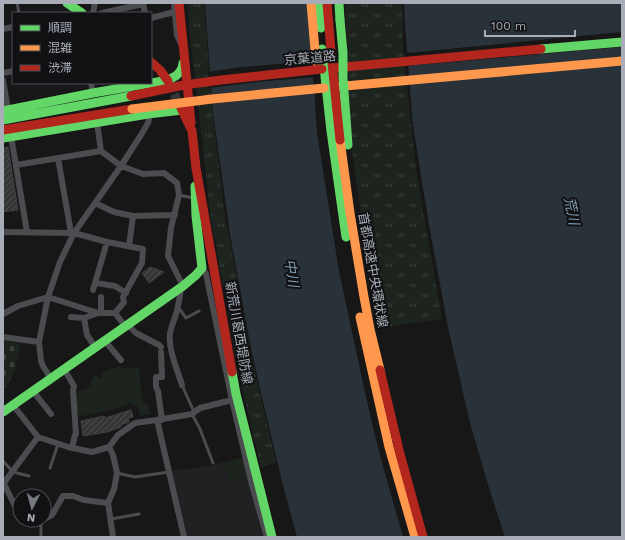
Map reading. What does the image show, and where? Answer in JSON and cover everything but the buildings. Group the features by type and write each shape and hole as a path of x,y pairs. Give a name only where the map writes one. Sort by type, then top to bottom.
{"main road":[{"path":"67,3 79,12"},
{"name":"新荒川葛西堤防線","path":"167,80 181,73 182,70 180,3"},
{"path":"311,3 318,80 324,111 331,131"},
{"name":"首都高速中央環状線","path":"319,3 331,131 342,211 363,332 389,448 415,537"},
{"name":"首都高速中央環状線","path":"327,3 334,90 362,290 396,442 423,537"},
{"path":"339,3 343,53 345,111 352,185 351,216"},
{"name":"京葉道路","path":"3,120 184,85 222,80 322,69 622,42"},
{"name":"新荒川葛西堤防線","path":"182,43 196,168 236,394 267,528 272,537"},
{"path":"3,130 165,104 622,60"},
{"path":"152,63 160,70 167,80 152,83"},
{"path":"5,111 145,84"},
{"name":"新荒川葛西堤防線","path":"148,114 181,109 192,131"},
{"path":"7,137 148,114"},
{"path":"3,412 182,286 202,268 196,223 196,168"}],"street":[{"path":"174,3 177,35 182,43"},
{"path":"107,12 143,4 145,12"},
{"path":"152,18 174,12"},
{"path":"3,80 5,111"},
{"path":"91,84 93,93"},
{"path":"51,379 41,361 39,342 48,297 60,262 72,233 95,203 141,136 148,123 148,114"},
{"path":"97,122 101,151 121,166 143,174 164,173 177,183 179,195 171,228 168,256 182,286 178,307 170,334 170,342 182,385"},
{"path":"7,137 16,165 27,232"},
{"path":"16,165 101,151"},
{"path":"58,158 72,233"},
{"path":"95,203 114,212 133,216 175,215"},
{"path":"129,246 133,216"},
{"path":"3,232 72,233 143,249 142,263 123,297 124,302 115,313"},
{"path":"93,290 107,242"},
{"path":"202,268 206,274 232,400 252,485 267,528 267,537"},
{"path":"96,283 115,286 126,292"},
{"path":"3,314 18,306 48,297 99,313 115,313 136,333 159,345 161,350 162,377 156,377 159,420 183,537"},
{"path":"99,313 101,298"},
{"path":"71,316 84,318 99,313"},
{"path":"84,318 87,335 96,347"},
{"path":"3,337 39,342"},
{"path":"104,340 121,360"},
{"path":"64,369 74,386 76,434 74,435 72,448"},
{"path":"33,391 51,414"},
{"path":"13,405 38,437 72,448 92,452 109,447 118,435 135,422 159,420 193,413 200,408 232,400"},
{"path":"12,500 3,484 38,437"},
{"path":"109,447 113,455 117,473 114,489 108,504 113,537"},
{"path":"52,515 63,496 73,496 84,500 108,504"}],"lane":[{"path":"179,195 195,198"},
{"path":"178,307 186,318 199,311"},
{"path":"182,385 213,463"},
{"path":"50,468 58,444"},
{"path":"3,461 13,472 29,476"},
{"path":"117,473 135,477 169,472"},
{"path":"111,519 139,514"}],"shaded area":[{"path":"221,463 230,480 248,476 265,537 186,537 172,471"}],"green space":[{"path":"188,3 204,3 212,107 224,211 253,364 276,462 261,467 237,366 210,211 189,25"},
{"path":"345,3 402,3 403,49 416,170 442,319 378,328 350,137"},
{"path":"6,341 20,344 14,372 6,388 3,386 3,349"},
{"path":"118,367 139,367 142,401 149,406 150,414 140,416 138,408 130,402 113,409 77,417 75,392 88,387 91,383 93,375 101,378 104,371"},
{"path":"244,457 248,476 230,480 221,463"}],"water":[{"name":"中川","path":"205,3 308,3 317,133 339,271 374,432 403,537 297,537 283,485 250,343 230,234 213,112"},
{"name":"荒川","path":"404,3 622,3 622,537 505,537 470,423 448,327 429,225 413,125"}],"pier":[{"path":"622,32 622,47 407,66 406,53"},
{"path":"314,61 315,77 209,88 208,72 241,67"}],"tunnel":[{"path":"168,82 181,108"}],"traffic: fast":[{"path":"67,3 80,12"},
{"path":"319,3 321,28"},
{"path":"339,3 340,20"},
{"path":"340,20 348,145"},
{"path":"541,49 622,42"},
{"path":"322,49 331,131 346,237"},
{"path":"152,83 167,80 176,76 182,68 183,63"},
{"path":"3,111 145,84"},
{"path":"3,120 131,96"},
{"path":"3,138 148,114 182,110"},
{"path":"3,412 183,286 202,268 196,216 195,186"},
{"path":"232,372 236,394 272,537"}],"traffic: slow":[{"path":"311,3 316,62"},
{"path":"334,87 622,61"},
{"path":"132,109 212,99 324,88"},
{"path":"340,140 364,297 380,370"},
{"path":"360,317 389,447 415,537"}],"traffic: jam":[{"path":"179,3 191,123"},
{"path":"327,3 340,140"},
{"path":"334,68 541,49"},
{"path":"152,63 160,70 168,81"},
{"path":"131,96 184,85 322,69"},
{"path":"181,108 192,131 196,168 232,372"},
{"path":"3,130 132,109"},
{"path":"380,370 400,454 423,537"}]}
